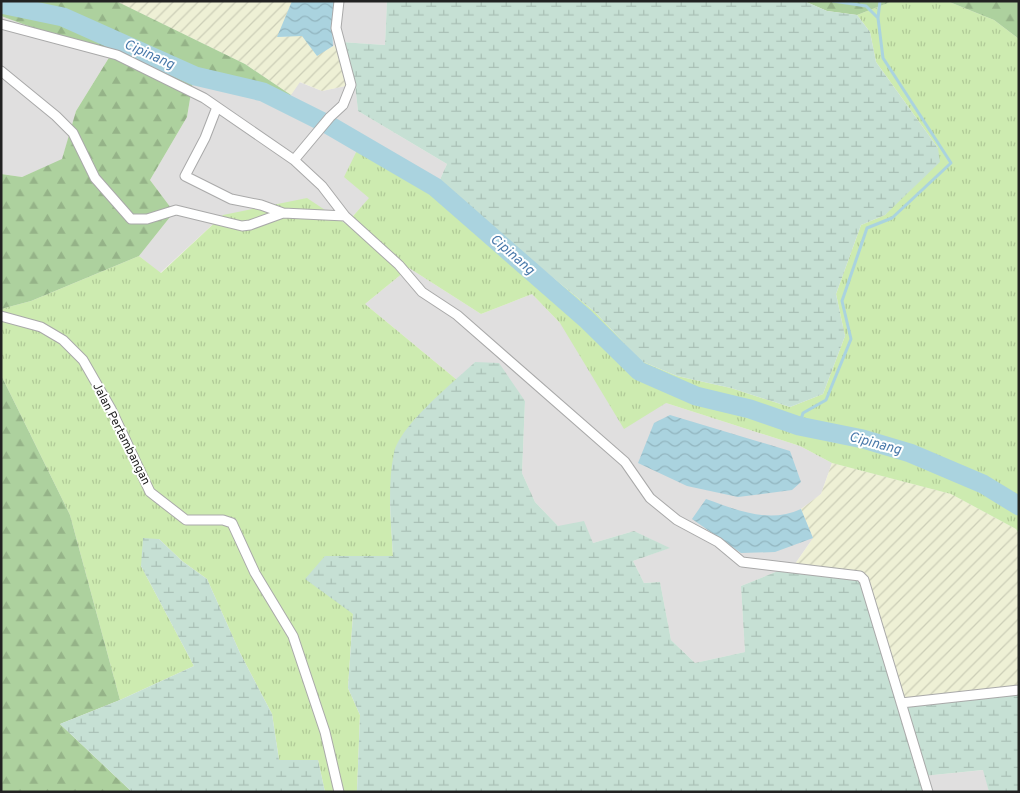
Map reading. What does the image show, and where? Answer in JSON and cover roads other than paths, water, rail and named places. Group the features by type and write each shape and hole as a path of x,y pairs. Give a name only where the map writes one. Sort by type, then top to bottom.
{"street":[{"path":"294,160 313,136 343,105 351,85 336,28 339,1"},
{"path":"1,24 117,55 204,98 294,160 322,186 345,216 399,265 422,292 457,315 625,462 650,498 677,520 718,542 742,562 860,576 864,580 928,792"},
{"path":"1,71 56,116 73,133 95,178 131,219 147,219 176,210 242,226 283,214 345,216"},
{"path":"218,107 205,138 185,176 231,199 262,205 283,214"},
{"name":"Jalan Pertambangan","path":"1,316 41,327 63,340 82,360 111,410 150,492 186,520 223,520 232,523 255,573 293,636 325,732 339,792"},
{"path":"901,703 1019,690"}],"water":[{"path":"292,1 335,1 332,23 333,46 317,56 302,36 277,37"},
{"path":"670,415 790,451 801,482 792,490 738,497 687,486 638,463 654,423"},
{"path":"706,499 753,514 777,515 801,509 813,538 775,552 741,553 692,519"}],"waterway":[{"path":"799,426 803,413 826,400 851,339 842,301 867,228 892,218 951,163 883,58 878,18 866,6 833,1"},
{"path":"878,18 880,1"},
{"name":"Cipinang","path":"1,4 63,17 195,76 263,92 327,124 435,187 586,319 639,371 696,396 750,409 799,426 863,439 910,453 983,484 1019,506"}]}
